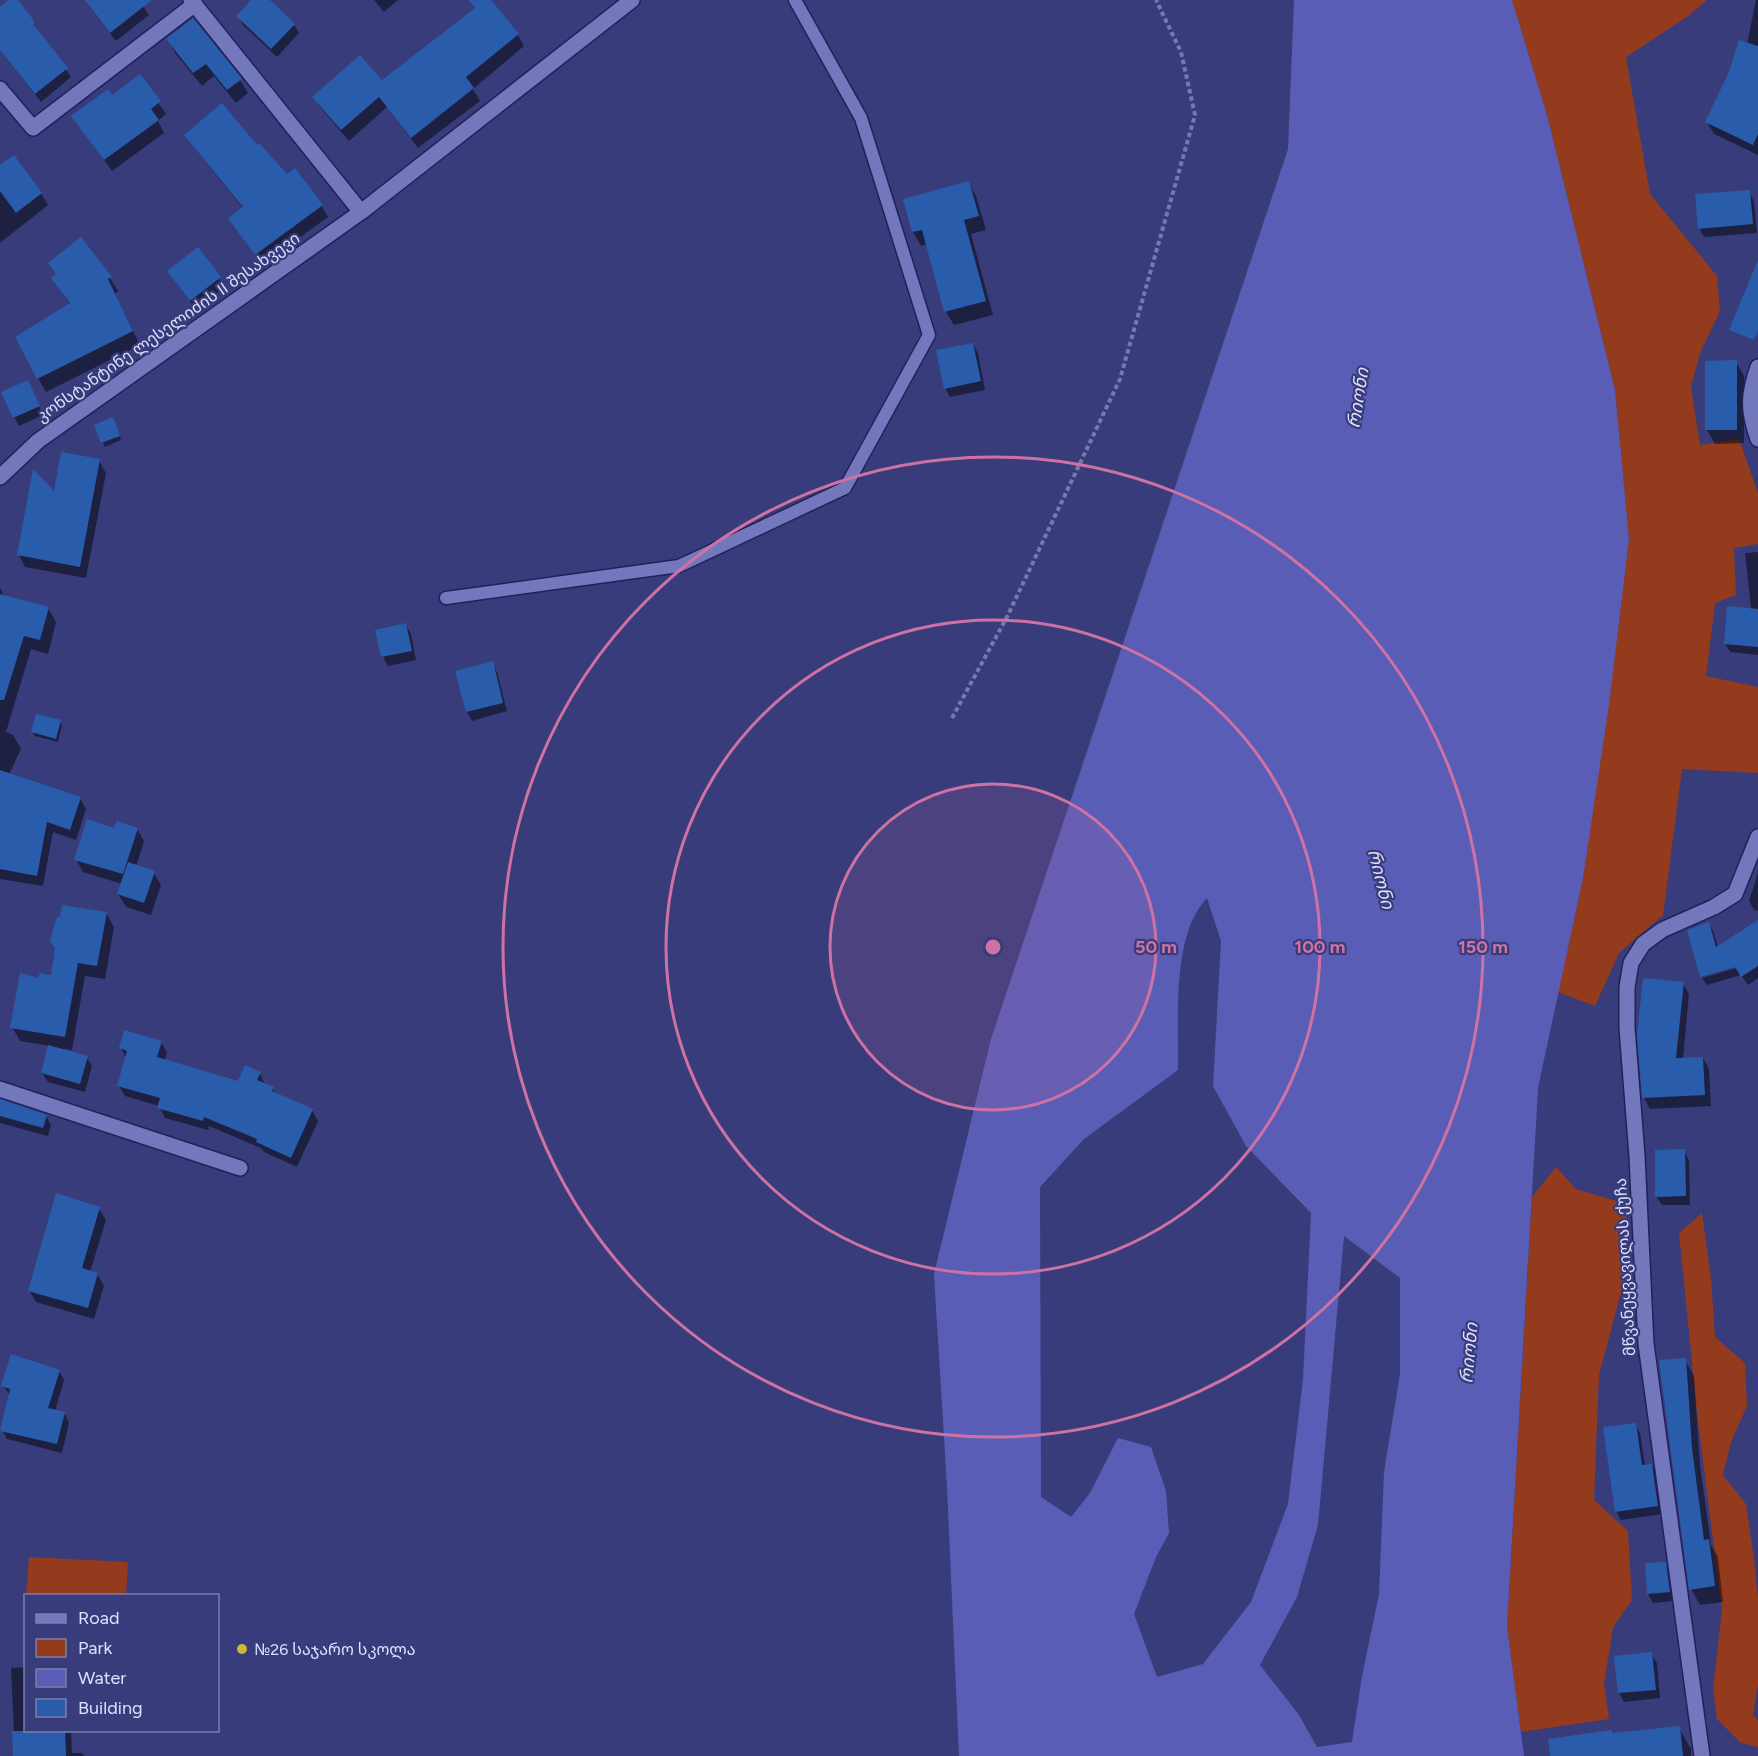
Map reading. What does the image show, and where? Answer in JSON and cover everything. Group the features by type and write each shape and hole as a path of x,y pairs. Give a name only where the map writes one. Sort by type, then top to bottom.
{"street":[{"name":"კონსტანტინე ლესელიძის II შესახვევი","path":"0,477 38,441 361,212 632,0"},
{"path":"0,89 33,128 193,2 361,212"},
{"path":"1758,367 1750,389 1752,421 1758,439"},
{"name":"მწვანეყვავილას ქუჩა","path":"1702,1756 1646,1344 1637,1156 1627,1028 1627,987 1631,963 1643,944 1662,930 1714,907 1734,894 1758,837"},
{"path":"0,1089 240,1168"}],"lane":[{"path":"446,598 679,566 845,488 929,335 861,118 795,0"}],"path":[{"path":"952,718 1008,615 1124,368 1195,115 1181,52 1156,0"}],"green space":[{"path":"1512,0 1707,0 1688,16 1626,57 1650,194 1717,276 1720,311 1700,353 1691,387 1700,445 1739,439 1758,493 1758,544 1734,548 1736,595 1715,603 1706,676 1758,687 1758,773 1682,769 1663,915 1619,953 1595,1006 1558,992 1583,878 1629,539 1615,390 1547,115"},
{"path":"1556,1167 1576,1189 1626,1204 1624,1281 1599,1375 1594,1500 1628,1531 1632,1600 1613,1627 1604,1684 1609,1719 1521,1732 1507,1626 1532,1197"},
{"path":"1702,1213 1711,1279 1715,1337 1745,1363 1747,1406 1731,1442 1723,1475 1746,1504 1754,1559 1758,1598 1758,1685 1753,1715 1758,1720 1758,1747 1741,1743 1717,1719 1713,1688 1722,1610 1698,1422 1679,1233"},
{"path":"29,1557 128,1562 126,1594 26,1594"}],"water":[{"name":"რიონი","path":"1294,0 1512,0 1547,115 1615,390 1629,539 1609,705 1583,878 1538,1088 1507,1626 1524,1756 959,1756 947,1487 934,1274 991,1039 1288,149","holes":["1207,898 1221,941 1213,1086 1246,1146 1311,1213 1303,1379 1288,1504 1251,1602 1203,1664 1157,1677 1134,1614 1156,1557 1169,1533 1166,1491 1151,1447 1118,1438 1090,1493 1071,1517 1041,1497 1040,1187 1084,1139 1178,1070 1178,1003 1182,955 1187,933 1195,914","1344,1236 1400,1278 1400,1374 1384,1472 1379,1594 1362,1676 1352,1742 1317,1747 1299,1715 1260,1665 1297,1597 1318,1525"]}],"building":[{"path":"8,0 18,0 35,22 33,24 68,68 35,94 0,50 0,7"},
{"path":"85,0 152,0 110,33"},
{"path":"251,0 270,0 295,24 271,49 236,16"},
{"path":"469,0 491,0 519,34 466,77 474,88 411,138 379,97 341,130 312,97 360,55 382,80 475,8"},
{"path":"193,18 242,79 227,90 206,64 193,73 166,39"},
{"path":"1739,40 1758,46 1758,134 1753,145 1705,122 1729,72"},
{"path":"140,74 161,101 151,109 159,120 104,160 71,116 108,89 112,95"},
{"path":"222,103 257,145 259,143 287,174 295,168 323,205 255,255 228,218 243,207 184,135"},
{"path":"14,155 42,193 16,213 0,191 0,165"},
{"path":"969,181 979,216 964,220 986,301 944,312 922,230 912,232 903,199"},
{"path":"1750,190 1753,224 1698,229 1695,194"},
{"path":"81,237 112,277 108,279 133,331 37,379 15,337 70,303 51,278 56,274 48,263"},
{"path":"198,247 221,277 190,301 167,271"},
{"path":"1758,260 1758,331 1754,340 1729,330"},
{"path":"973,343 981,381 944,389 936,350"},
{"path":"1737,360 1737,430 1705,430 1705,361"},
{"path":"28,380 40,406 13,418 1,392"},
{"path":"113,417 120,436 101,443 94,425"},
{"path":"61,452 100,459 80,567 17,555 33,469 54,491"},
{"path":"0,594 49,607 40,640 24,636 4,700 0,700"},
{"path":"1727,606 1758,609 1758,647 1724,644"},
{"path":"406,623 412,651 381,657 375,630"},
{"path":"493,661 503,703 466,712 455,671"},
{"path":"36,714 61,720 56,739 31,732"},
{"path":"0,770 81,797 70,830 47,822 37,876 0,869"},
{"path":"87,819 114,828 117,821 138,828 123,874 74,860"},
{"path":"128,862 155,871 144,903 117,894"},
{"path":"62,905 107,912 97,966 78,963 65,1037 10,1028 20,973 38,978 40,973 51,975 55,948 50,941"},
{"path":"1758,920 1758,966 1741,977 1735,967 1700,977 1687,930 1709,922 1716,947"},
{"path":"1643,978 1684,982 1676,1058 1703,1057 1705,1095 1642,1098 1637,1036"},
{"path":"124,1030 162,1041 157,1057 238,1081 245,1065 261,1072 257,1080 274,1087 272,1091 313,1109 291,1158 256,1142 257,1139 204,1117 203,1121 157,1108 160,1098 117,1086 127,1051 119,1048"},
{"path":"48,1045 88,1056 80,1084 41,1073"},
{"path":"0,1099 47,1115 43,1128 0,1116"},
{"path":"1685,1149 1686,1196 1655,1197 1655,1150"},
{"path":"56,1193 100,1207 82,1268 98,1273 88,1308 28,1291"},
{"path":"11,1354 60,1370 48,1408 65,1412 57,1444 0,1431 10,1389 1,1386"},
{"path":"1686,1358 1692,1448 1704,1540 1709,1539 1715,1586 1689,1590 1659,1360"},
{"path":"1636,1423 1642,1465 1652,1464 1658,1506 1615,1512 1603,1427"},
{"path":"1666,1562 1670,1592 1647,1594 1645,1563"},
{"path":"1652,1652 1656,1690 1618,1693 1614,1656"},
{"path":"1680,1726 1683,1756 1550,1756 1548,1739 1612,1730 1612,1733"},
{"path":"12,1731 65,1732 66,1756 13,1756"}],"place":[{"name":"№26 საჯარო სკოლა","path":"242,1649"}]}
